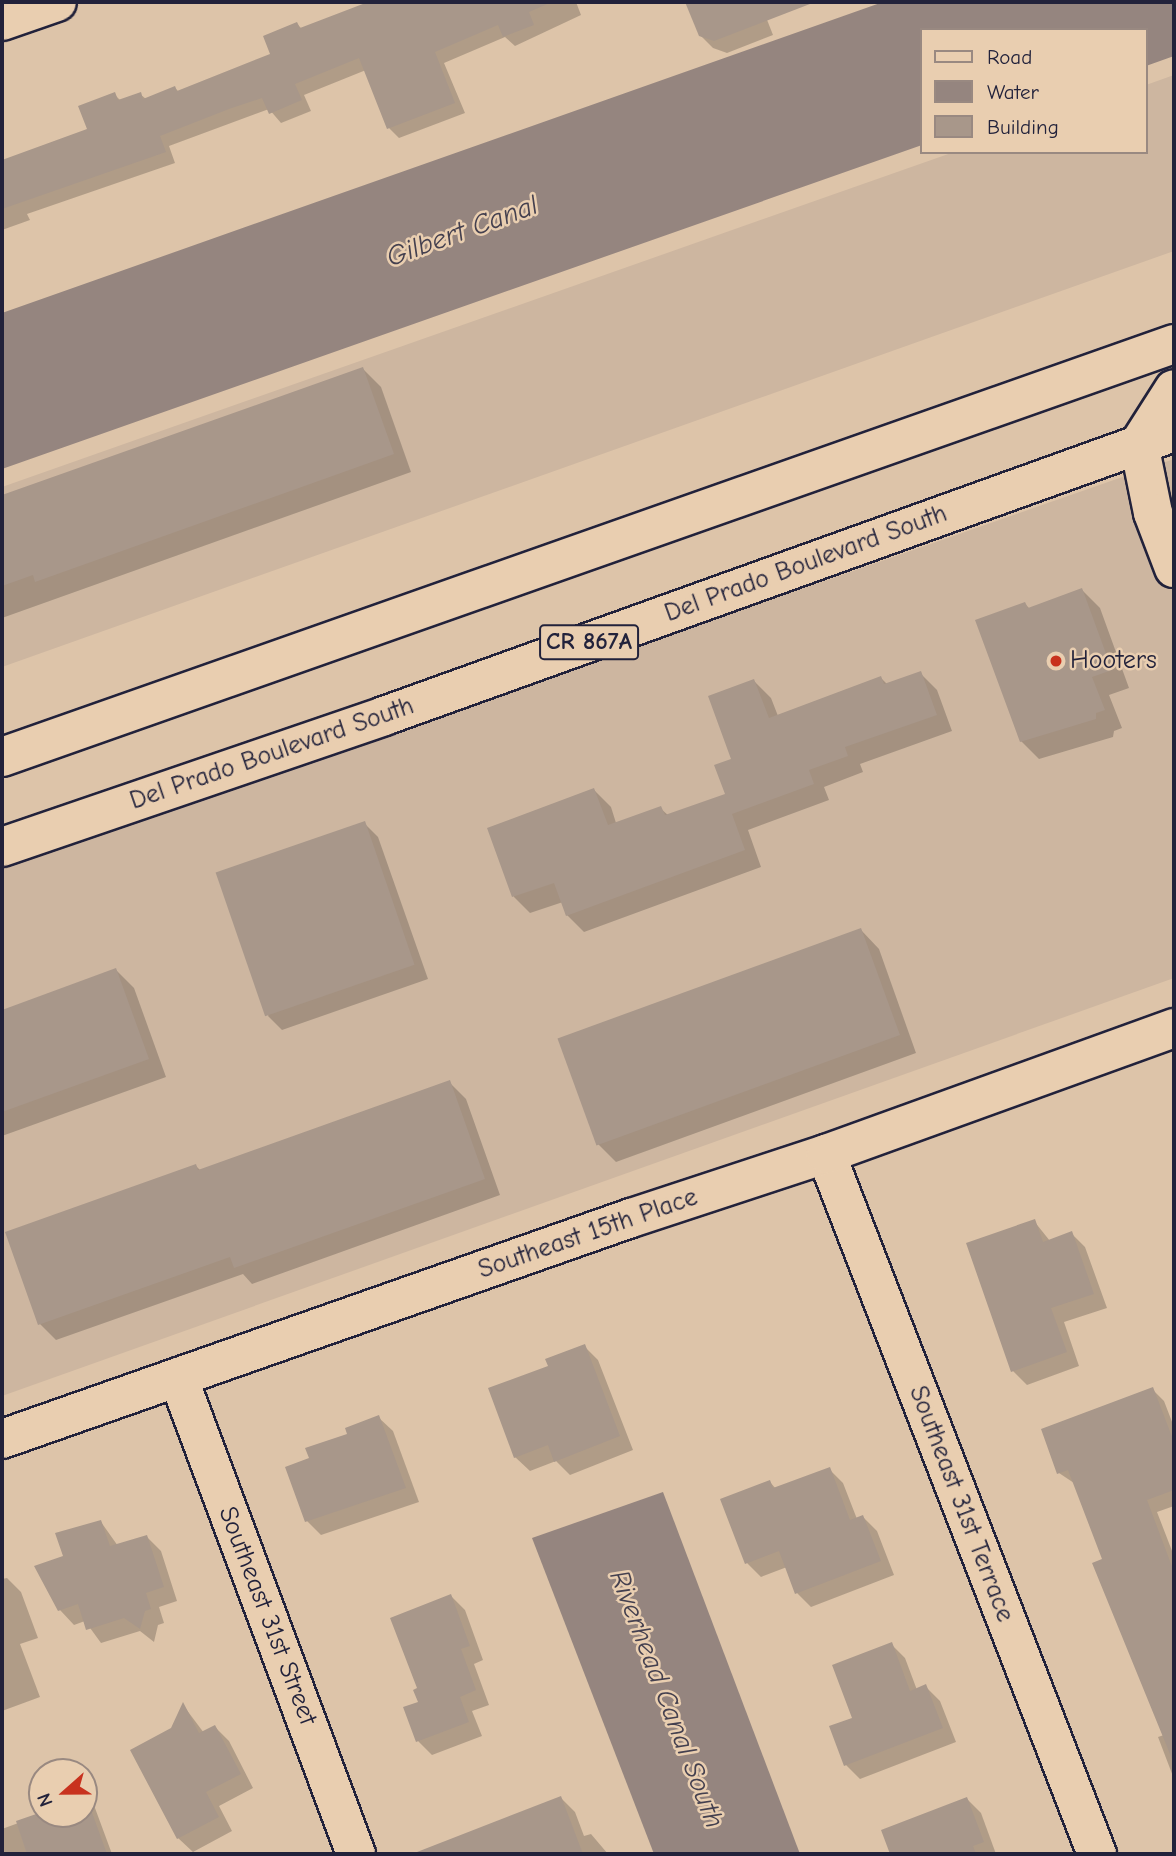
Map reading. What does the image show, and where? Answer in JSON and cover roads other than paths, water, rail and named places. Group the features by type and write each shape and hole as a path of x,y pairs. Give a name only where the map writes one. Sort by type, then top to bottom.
{"street":[{"path":"2,21 57,2"},
{"path":"2,757 1174,344"},
{"path":"1174,389 1157,438 1153,513 1174,568"},
{"name":"Del Prado Boulevard South","path":"2,847 384,716 1157,438"},
{"name":"Southeast 15th Place","path":"2,1439 826,1154 1174,1028"},
{"name":"Southeast 31st Terrace","path":"826,1154 1097,1854"},
{"name":"Southeast 31st Street","path":"178,1377 356,1854"}],"water":[{"name":"Gilbert Canal","path":"883,2 1174,2 1174,56 1148,65 1148,28 920,28 920,146 2,469 2,313"},
{"name":"Riverhead Canal South","path":"663,1492 800,1854 654,1854 532,1538"}],"place":[{"name":"Hooters","path":"1056,661"}]}
